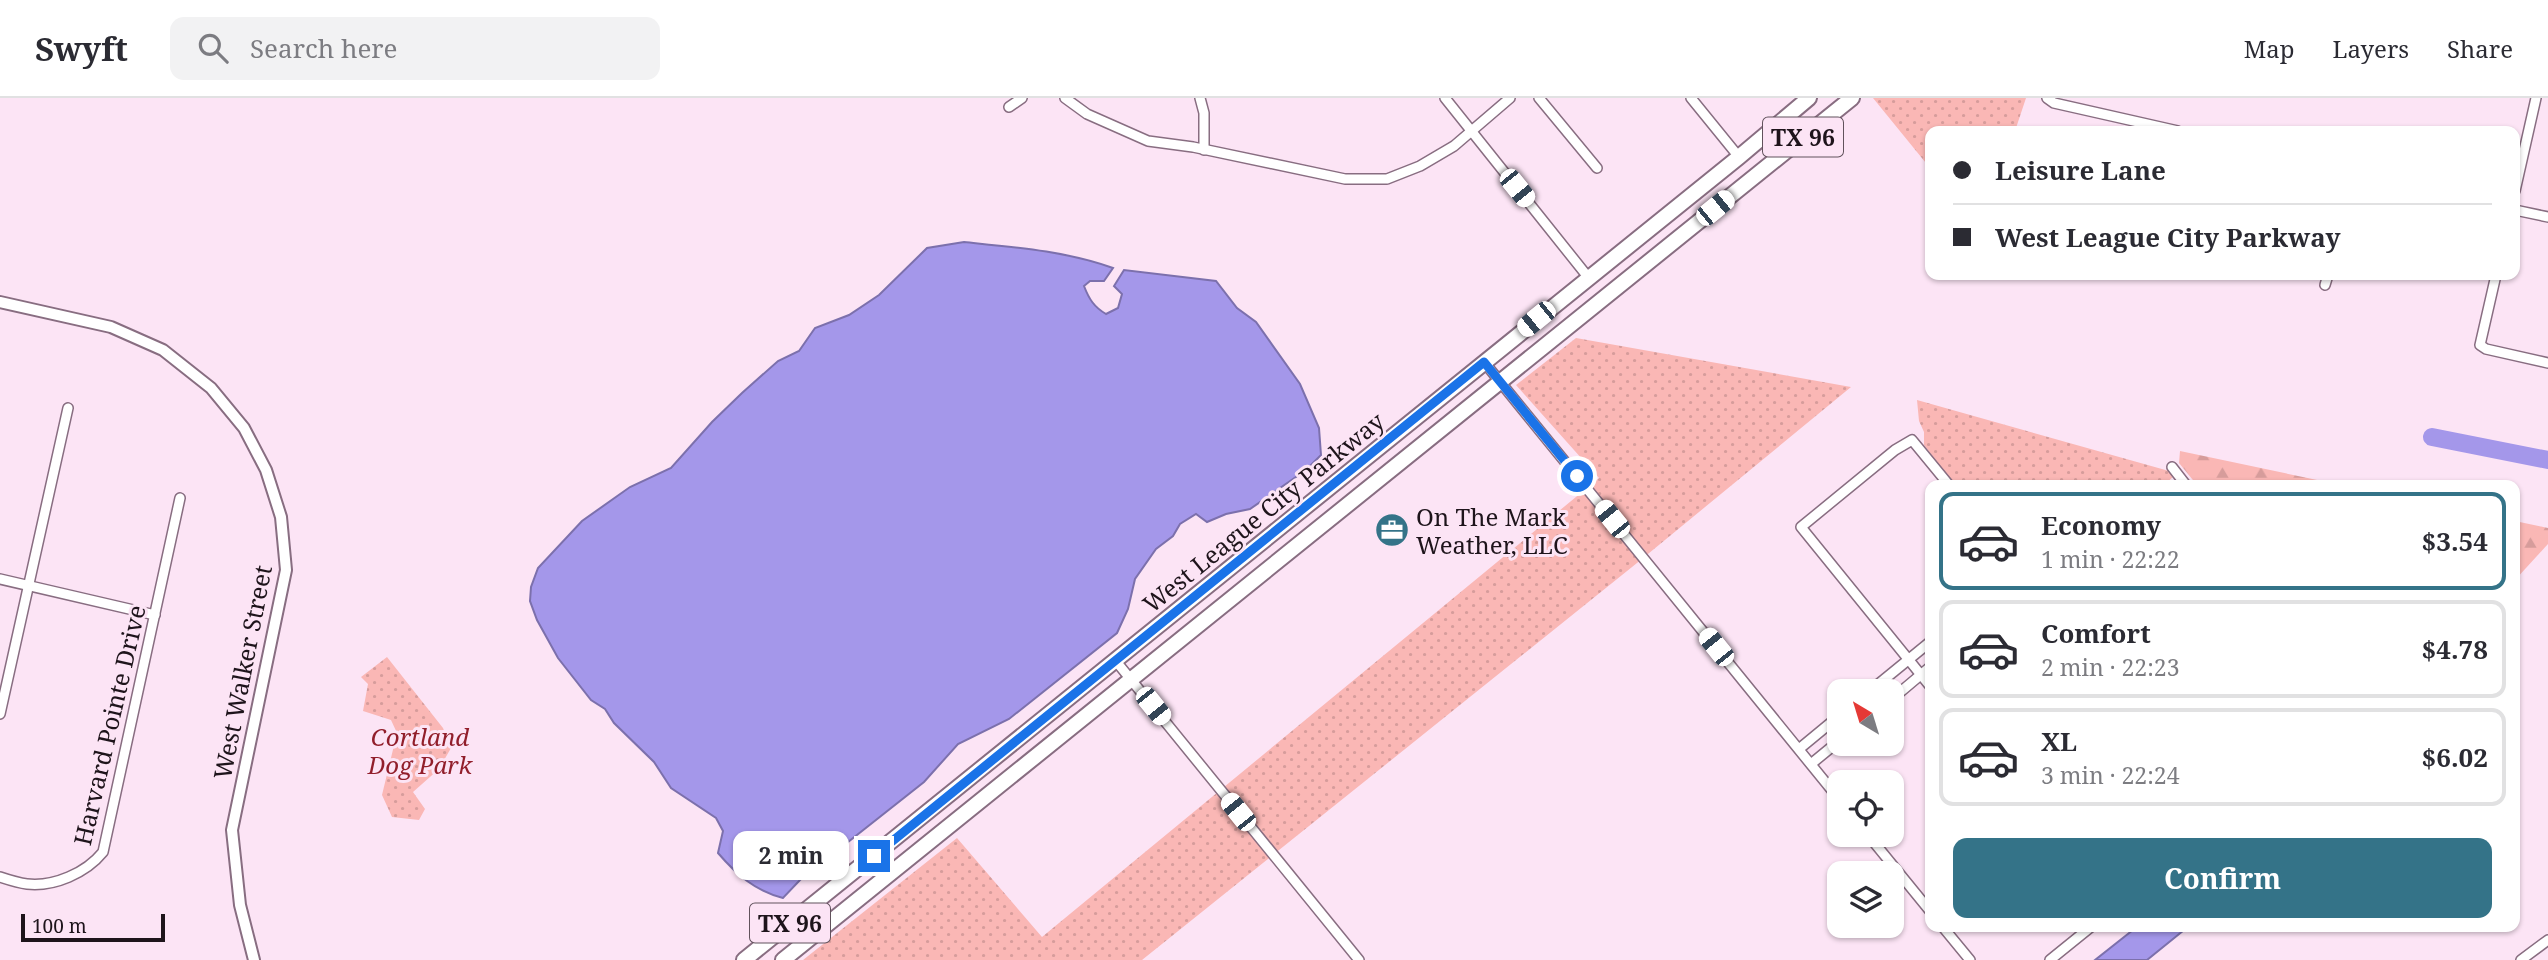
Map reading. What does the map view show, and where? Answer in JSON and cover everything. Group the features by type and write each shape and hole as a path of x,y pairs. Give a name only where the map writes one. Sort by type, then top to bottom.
{"main road":[{"name":"West League City Parkway","path":"748,959 1809,98"},
{"name":"West League City Parkway","path":"783,960 1852,98"},
{"path":"1739,157 1754,176"}],"street":[{"path":"1009,107 1021,98"},
{"path":"1065,98 1087,114 1148,141 1345,179 1387,179 1420,166 1454,146 1510,98"},
{"path":"1200,98 1204,113 1204,150"},
{"path":"1445,98 1588,277"},
{"path":"1539,98 1597,168"},
{"path":"1691,98 1739,157"},
{"path":"2048,98 2054,103 2156,126"},
{"path":"2520,169 2536,98"},
{"path":"2520,211 2548,217"},
{"path":"2325,285 2326,280"},
{"path":"2495,280 2480,345 2486,349 2548,363"},
{"name":"West Walker Street","path":"0,302 111,327 163,350 211,388 244,428 266,470 281,517 286,570 232,830 240,905 254,960"},
{"path":"1484,362 1827,784"},
{"path":"0,714 68,408"},
{"path":"1925,680 1801,527 1895,450 1912,440 1945,480"},
{"path":"2172,467 2180,480"},
{"name":"Harvard Pointe Drive","path":"0,877 26,884 47,885 93,864 103,852 180,498"},
{"path":"0,579 155,615"},
{"path":"1885,679 1925,646"},
{"path":"1115,660 1359,960"},
{"path":"1904,689 1925,671"},
{"path":"1799,749 1827,726"},
{"path":"1811,764 1827,751"},
{"path":"1878,847 1925,905"},
{"path":"1947,932 1970,960"},
{"path":"2050,960 2085,932"},
{"path":"2521,960 2548,940"}],"green space":[{"path":"1873,98 2026,98 2017,126 1925,126 1925,162"},
{"path":"1576,338 1851,387 1637,563 1142,960 803,960 957,838 1042,937 1599,478 1516,385"},
{"path":"1917,400 2169,471 2174,476 2170,480 1951,480 1924,445 1924,432 1919,421"},
{"path":"2180,451 2317,480 2193,480 2179,463"},
{"path":"2520,522 2548,528 2548,544 2520,575"},
{"name":"Cortland Dog Park","path":"387,657 443,728 451,748 439,769 413,792 425,809 419,820 392,817 382,795 397,733 391,720 363,711 368,684 361,677"}],"shaded area":[{"path":"964,242 1058,254 1113,268 1104,281 1090,281 1084,286 1092,302 1106,314 1118,308 1122,294 1114,286 1124,270 1216,281 1237,308 1256,322 1300,384 1319,428 1321,455 1306,470 1250,509 1226,514 1207,522 1196,514 1180,524 1173,536 1156,549 1135,579 1128,609 1117,633 1009,719 958,744 924,782 800,880 783,898 755,886 732,868 718,853 723,831 716,818 671,788 654,762 614,723 605,709 591,700 558,658 537,620 530,601 531,587 538,568 582,521 630,487 671,468 742,393 778,361 799,351 815,328 849,315 879,295 927,248"},
{"path":"2130,932 2182,932 2147,960 2095,960"}],"waterway":[{"path":"2432,437 2548,460"}],"place":[{"name":"On The Mark Weather, LLC","path":"1392,530"}],"route":[{"path":"874,856 1484,362 1577,476"}]}
